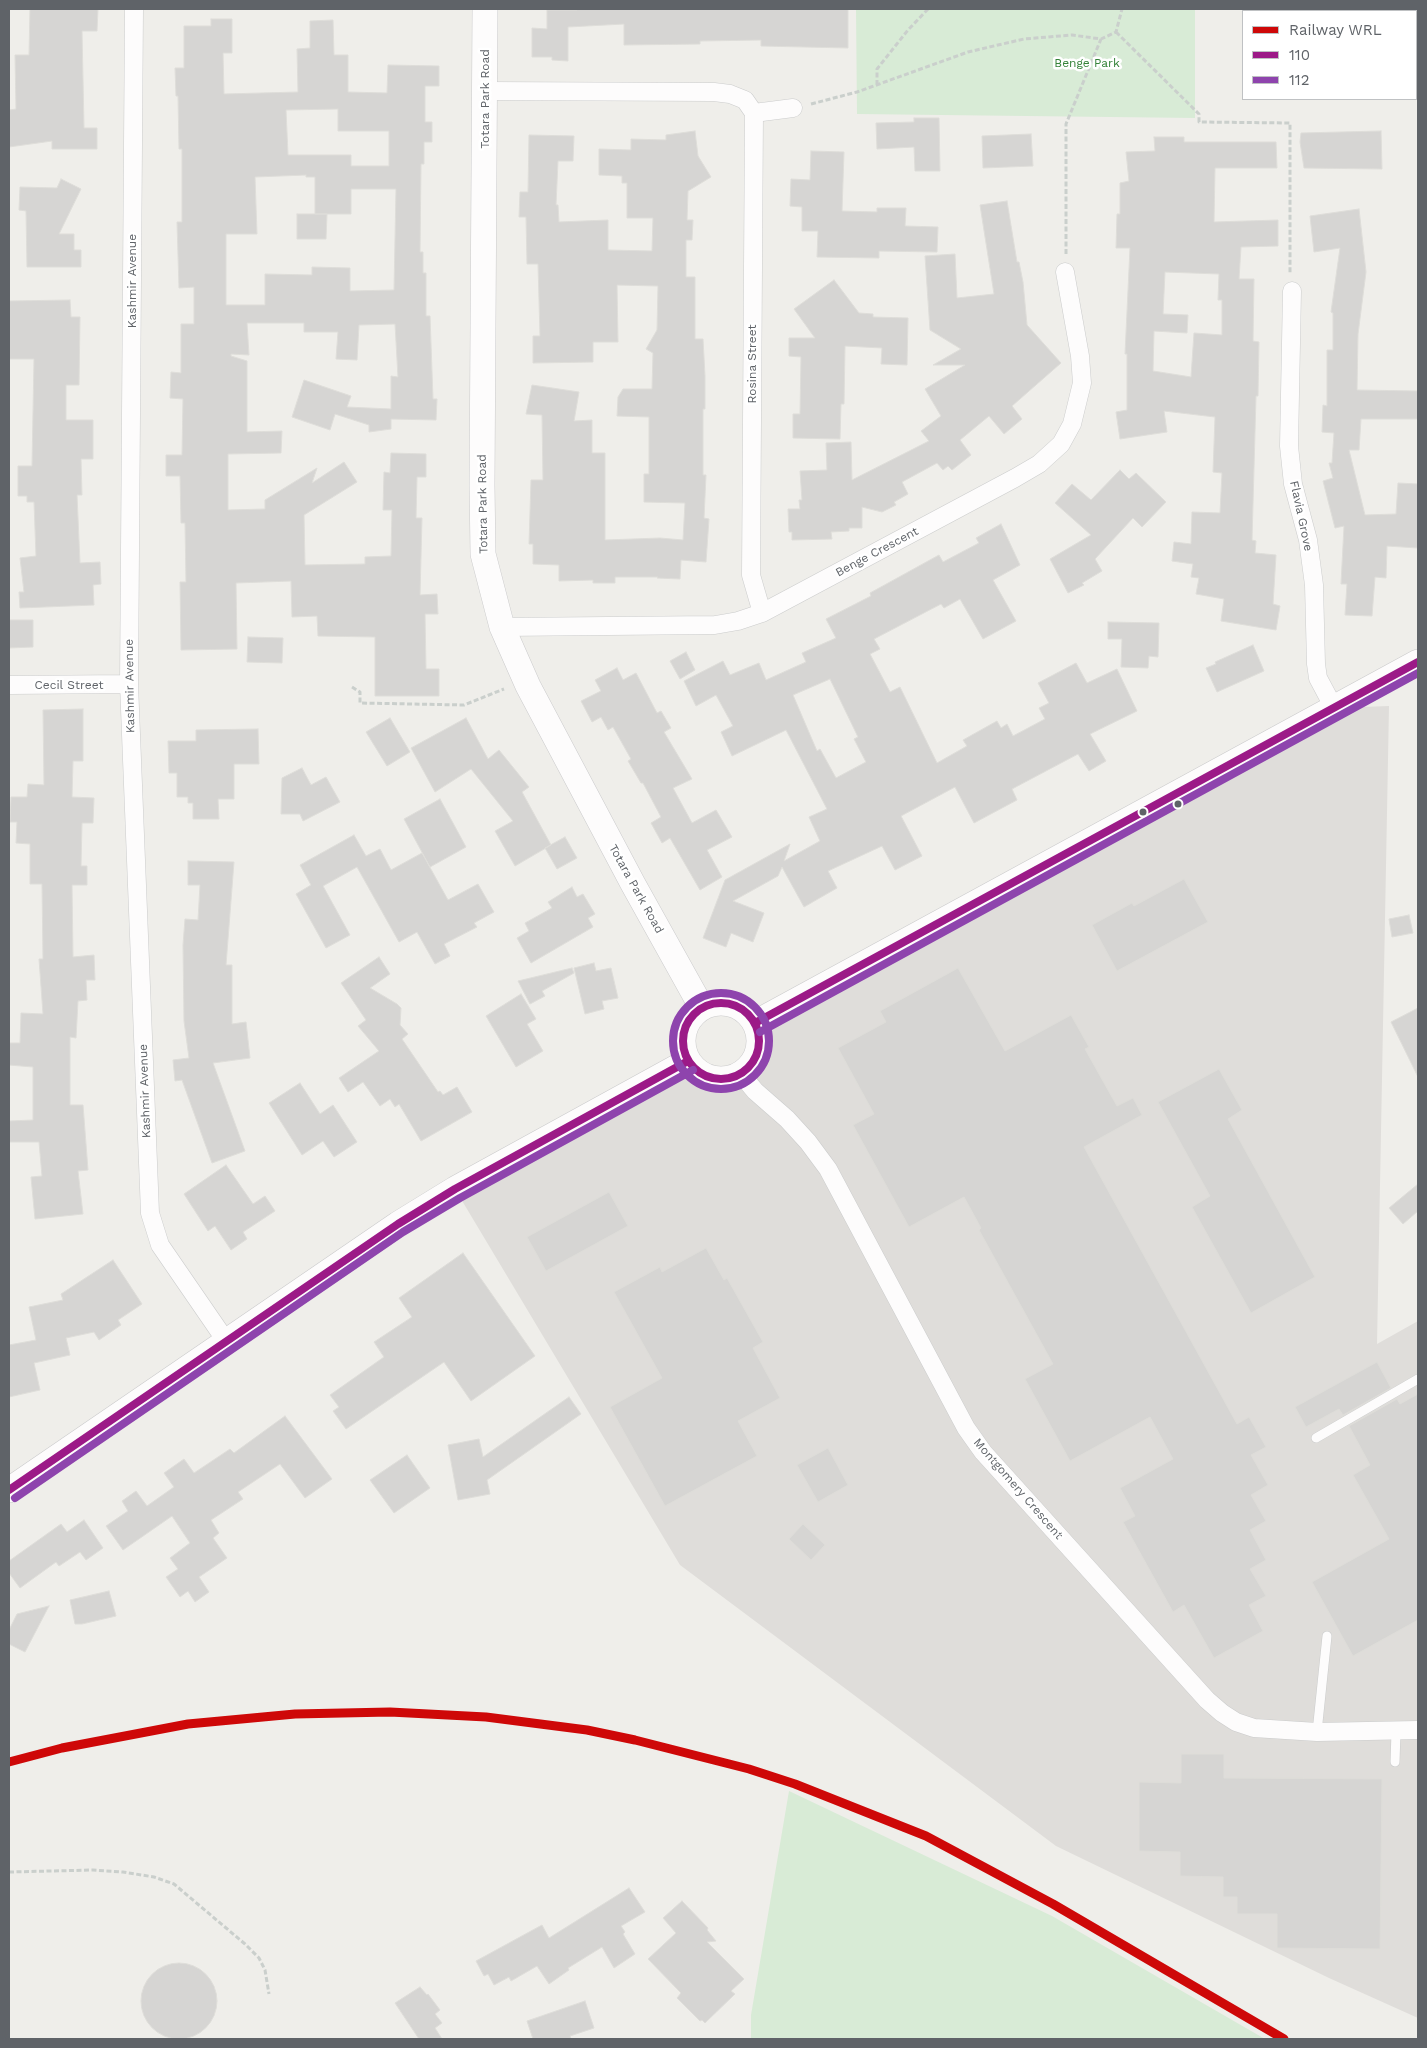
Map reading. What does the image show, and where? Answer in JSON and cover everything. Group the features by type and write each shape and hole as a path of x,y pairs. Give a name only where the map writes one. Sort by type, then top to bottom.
{"main road":[{"name":"Totara Park Road","path":"486,9 483,554 502,627 525,680 633,884 702,1008"},
{"path":"755,1023 1418,662"},
{"path":"713,1004 731,1005 747,1013 755,1023 759,1038 758,1050 751,1064 741,1074 720,1080 707,1077 695,1069 688,1061 683,1046 684,1031 688,1022 702,1008 713,1004"},
{"path":"9,1490 398,1224 464,1185 688,1061"}],"street":[{"name":"Kashmir Avenue","path":"134,9 129,684 150,1213 160,1245 226,1341"},
{"path":"486,92 714,92 730,94 745,100 754,113 793,108"},
{"name":"Rosina Street","path":"754,113 751,575 762,613"},
{"name":"Benge Crescent","path":"502,627 715,625 738,621 762,613 1039,464 1061,444 1072,424 1082,382 1080,356 1066,272"},
{"name":"Flavia Grove","path":"1292,291 1289,446 1293,484 1308,540 1314,585 1318,678 1334,708"},
{"name":"Cecil Street","path":"9,685 129,684"},
{"name":"Montgomery Crescent","path":"741,1074 755,1091 788,1119 828,1168 966,1428 983,1452 1207,1700 1236,1722 1254,1728 1316,1732 1396,1732 1418,1730"}],"lane":[{"path":"1316,1438 1418,1379"},
{"path":"1316,1732 1327,1636"},
{"path":"1395,1762 1396,1732"}],"path":[{"path":"876,85 877,69 908,30 928,9"},
{"path":"1116,32 1122,9"},
{"path":"793,108 857,92 968,52 1024,39 1072,35 1101,39 1116,32"},
{"path":"1116,32 1199,114 1199,122 1290,123 1288,266 1292,291"},
{"path":"1066,272 1068,232 1066,124 1101,39"},
{"path":"352,687 360,692 360,703 464,706 525,680"},
{"path":"9,1872 93,1870 122,1872 154,1877 174,1884 245,1944 258,1958 265,1970 269,1994"}],"shaded area":[{"path":"1389,706 1377,1344 1418,1321 1418,2018 1329,1978 1056,1846 680,1565 455,1189 695,1069 707,1077 721,1080 741,1074 756,1057 759,1038 758,1030 1334,708"}],"green space":[{"name":"Benge Park","path":"856,9 1195,9 1195,118 857,114"},
{"path":"789,1791 1052,1916 1265,2039 751,2039 751,2015"}],"building":[{"path":"30,9 98,9 97,31 82,31 84,128 97,128 97,149 52,149 52,141 9,147 9,110 16,109 15,55 29,55"},
{"path":"848,9 848,48 761,46 761,40 700,41 700,44 624,45 624,24 568,27 568,61 552,60 552,57 532,57 532,28 547,29 547,10"},
{"path":"211,19 232,19 232,53 223,53 224,94 298,92 297,49 310,48 310,21 333,20 334,55 348,55 348,92 387,93 388,65 439,66 439,86 425,86 425,122 432,122 432,142 424,142 424,164 421,164 420,252 423,252 423,273 426,273 426,316 430,316 433,399 437,399 436,420 391,419 391,429 369,432 369,425 335,414 330,430 292,417 304,380 351,396 347,407 391,409 391,376 398,377 395,324 359,325 357,360 336,359 338,332 304,332 304,323 247,323 249,355 231,354 231,356 247,361 247,432 282,431 281,453 228,454 228,510 265,509 265,500 317,468 312,483 344,462 357,482 304,515 305,565 365,564 365,557 391,556 392,510 383,510 384,472 390,473 391,453 426,454 426,477 417,477 416,518 422,518 420,595 437,594 438,614 425,614 426,669 439,669 439,696 375,696 375,637 318,636 317,616 292,617 291,581 236,583 237,649 181,650 180,582 186,582 185,523 181,523 180,476 166,476 166,455 182,455 183,399 170,398 171,372 181,373 181,324 194,324 194,287 179,288 177,222 182,222 182,149 179,149 178,96 176,96 175,68 184,68 184,26 211,26","holes":["338,109 338,131 389,131 389,166 351,166 351,155 288,155 286,110","306,175 306,177 315,177 315,214 351,214 351,189 396,189 394,290 350,291 350,268 312,267 312,275 265,274 265,305 226,305 226,234 257,234 255,177"]},
{"path":"914,118 939,118 940,171 915,171 914,147 877,149 876,123 914,122"},
{"path":"695,131 698,156 711,177 688,191 687,220 693,220 692,240 686,240 686,277 695,277 695,339 703,339 705,409 703,409 703,475 706,475 704,518 709,519 706,562 681,560 680,579 615,577 615,583 593,583 593,580 559,581 559,565 533,564 533,544 529,544 531,480 543,480 542,415 526,414 532,385 579,392 574,421 592,420 592,453 605,453 605,540 660,538 683,540 685,503 644,502 644,474 649,474 649,417 617,416 618,397 623,389 652,389 653,353 646,349 657,330 658,286 617,285 618,342 593,342 593,362 533,363 533,336 540,336 538,264 527,264 526,217 519,217 520,192 528,192 529,135 574,136 573,161 558,161 556,205 558,205 559,222 608,220 608,250 652,251 653,218 627,218 627,183 622,183 622,176 599,175 599,149 631,150 631,139 666,140 666,135"},
{"path":"1381,131 1382,169 1304,168 1300,142 1301,133"},
{"path":"1031,134 1033,166 983,168 982,136"},
{"path":"1154,137 1184,137 1184,142 1276,142 1277,168 1215,168 1214,222 1278,220 1278,246 1241,247 1239,279 1254,279 1253,341 1259,342 1252,540 1256,541 1255,553 1276,555 1273,604 1280,606 1276,630 1221,621 1224,599 1196,594 1199,578 1191,577 1193,564 1172,561 1174,542 1191,544 1192,512 1220,513 1222,473 1213,472 1215,417 1164,411 1167,432 1120,439 1116,412 1127,410 1127,354 1125,354 1130,248 1116,248 1117,214 1120,214 1120,183 1129,181 1126,152 1155,151","holes":["1165,272 1219,274 1218,300 1222,300 1222,335 1194,333 1191,377 1153,371 1154,331 1187,333 1188,315 1163,314"]},
{"path":"811,151 844,152 842,211 877,212 877,208 906,208 905,226 938,227 937,252 879,251 879,258 817,257 818,231 802,231 802,207 790,206 791,179 810,180"},
{"path":"61,179 81,189 59,234 74,234 74,250 81,250 81,267 27,267 26,211 19,210 20,187 57,188"},
{"path":"1007,201 1017,262 1019,262 1023,282 1027,325 1061,363 1012,406 1022,419 1004,434 989,416 960,440 971,455 952,470 948,466 943,470 937,463 902,482 908,494 894,502 896,505 882,512 862,507 862,528 849,528 849,531 831,532 832,539 792,540 792,532 789,532 788,509 800,509 799,500 802,500 800,471 827,470 826,443 851,442 852,480 929,441 921,431 941,416 925,389 965,365 933,365 961,349 930,330 925,256 955,254 957,298 994,294 980,205"},
{"path":"1359,209 1366,272 1358,334 1357,390 1418,391 1418,419 1361,419 1359,450 1349,450 1365,515 1396,514 1398,483 1418,484 1418,548 1387,546 1386,578 1375,577 1372,616 1345,615 1347,584 1341,584 1344,526 1335,528 1323,481 1333,478 1329,463 1332,463 1334,433 1322,432 1323,405 1327,406 1327,350 1333,350 1333,313 1331,312 1340,248 1314,252 1310,216"},
{"path":"297,214 327,214 326,239 297,239"},
{"path":"834,280 859,313 873,314 873,317 908,318 907,365 881,364 882,348 845,346 844,404 841,404 840,439 793,438 793,414 800,414 801,357 789,356 789,338 815,338 794,309"},
{"path":"70,300 71,317 80,317 79,385 66,385 66,420 93,420 93,459 81,459 82,495 77,495 80,563 100,562 101,584 93,585 94,605 20,608 19,592 24,592 20,558 36,556 34,502 27,502 27,496 18,496 18,466 32,466 34,359 9,359 9,301"},
{"path":"1120,470 1129,479 1136,473 1166,502 1142,527 1133,518 1095,559 1102,571 1082,583 1084,585 1068,593 1050,559 1091,535 1055,503 1072,484 1091,500"},
{"path":"1001,524 1020,565 993,580 1016,621 983,639 960,599 944,608 941,604 874,639 880,649 870,654 890,692 900,687 937,763 967,746 963,740 997,721 1001,728 1007,724 1013,736 1045,719 1039,708 1049,703 1038,683 1076,663 1087,683 1117,669 1137,711 1090,734 1106,761 1089,771 1078,754 1012,789 1017,800 974,823 955,787 901,816 922,856 895,870 882,846 828,871 837,888 804,907 782,867 778,876 733,901 764,913 753,942 731,933 726,947 703,938 725,880 790,844 784,861 820,841 809,817 827,809 786,730 732,756 721,732 733,726 716,695 696,706 684,681 723,661 730,675 759,663 766,680 806,662 802,653 836,638 826,619 871,596 870,593 939,555 943,562 979,543 976,538","holes":["830,679 858,737 854,739 866,762 836,778 820,749 817,751 793,695"]},
{"path":"9,620 33,620 33,647 9,648"},
{"path":"1108,622 1159,623 1158,657 1149,656 1148,668 1121,667 1122,639 1108,639"},
{"path":"248,637 283,638 282,663 247,662"},
{"path":"1253,645 1264,671 1217,692 1206,668"},
{"path":"686,652 695,670 680,679 670,661"},
{"path":"617,668 623,680 636,673 657,713 661,711 671,728 664,732 692,779 673,788 692,823 716,810 732,837 707,850 722,877 700,890 670,838 662,843 651,823 661,817 643,783 641,783 628,761 631,759 613,727 608,730 601,717 592,722 581,701 601,691 595,680"},
{"path":"83,709 83,761 73,761 72,797 94,798 93,823 82,823 81,866 87,866 87,885 72,885 73,957 94,955 95,980 86,980 87,1000 78,1001 76,1038 70,1037 70,1105 83,1105 88,1170 78,1171 83,1214 35,1219 31,1177 42,1176 39,1142 9,1142 9,1121 33,1120 33,1067 9,1065 9,1043 20,1043 21,1013 43,1014 39,959 43,959 42,884 30,884 30,844 16,843 17,822 10,822 11,797 27,797 28,784 44,785 43,710"},
{"path":"390,718 410,752 387,766 366,732"},
{"path":"466,718 488,759 499,750 529,787 522,792 551,845 515,866 495,831 513,821 471,769 435,792 411,748"},
{"path":"258,729 259,764 234,764 234,799 218,799 219,819 193,819 193,803 188,803 188,797 177,797 177,773 169,773 168,741 196,741 196,730"},
{"path":"302,768 311,785 326,777 340,802 303,821 300,814 281,814 282,778"},
{"path":"440,799 466,847 430,867 404,819"},
{"path":"354,835 366,856 380,849 391,870 422,853 448,900 478,884 494,912 474,923 477,927 444,944 450,956 435,964 417,932 399,942 357,867 323,886 350,935 326,948 296,894 311,885 300,865"},
{"path":"565,837 577,858 557,869 545,848"},
{"path":"188,861 234,862 226,965 232,965 232,1024 246,1022 250,1058 213,1063 245,1151 212,1163 182,1080 175,1081 173,1060 189,1058 184,1021 183,945 185,919 198,920 200,885 188,885"},
{"path":"1184,879 1208,922 1117,971 1092,925 1132,903 1134,906"},
{"path":"572,887 577,897 583,894 595,914 588,918 593,927 531,963 517,938 529,931 525,923 552,908 548,902"},
{"path":"1409,915 1413,933 1392,937 1389,919"},
{"path":"379,957 390,974 370,988 401,1008 400,1025 408,1034 402,1039 438,1092 440,1091 443,1095 457,1087 472,1112 421,1141 399,1104 395,1107 390,1099 380,1106 363,1082 348,1092 339,1078 379,1051 358,1026 366,1020 341,983"},
{"path":"594,963 596,971 611,968 618,998 602,1001 604,1009 585,1014 574,968"},
{"path":"572,968 574,973 542,991 545,996 530,1004 518,981"},
{"path":"958,968 1005,1051 1071,1015 1089,1047 1085,1049 1117,1106 1133,1098 1142,1115 1084,1147 1237,1424 1249,1417 1266,1447 1251,1455 1268,1485 1251,1495 1266,1521 1250,1530 1266,1560 1250,1569 1266,1596 1249,1605 1263,1631 1214,1658 1184,1605 1173,1612 1123,1522 1135,1516 1120,1488 1173,1459 1150,1417 1070,1461 1025,1379 1053,1364 979,1230 981,1228 964,1197 909,1227 853,1125 874,1114 838,1048 886,1022 880,1011"},
{"path":"521,994 536,1019 527,1024 543,1051 516,1067 486,1016"},
{"path":"1418,1008 1418,1077 1391,1022"},
{"path":"1219,1069 1242,1110 1228,1119 1315,1277 1251,1313 1192,1207 1210,1196 1158,1102"},
{"path":"300,1083 320,1114 333,1105 357,1142 334,1157 323,1141 302,1155 269,1103"},
{"path":"226,1165 253,1204 265,1196 275,1211 243,1232 247,1239 231,1250 215,1226 208,1231 184,1194"},
{"path":"1418,1184 1418,1211 1403,1224 1389,1208"},
{"path":"609,1192 628,1226 546,1271 527,1237"},
{"path":"706,1248 724,1280 727,1278 763,1342 753,1348 780,1398 738,1421 757,1456 665,1506 610,1407 662,1378 614,1292 660,1267 662,1272"},
{"path":"463,1253 535,1356 471,1401 444,1362 346,1429 333,1411 339,1407 330,1395 384,1357 374,1342 412,1317 399,1298"},
{"path":"113,1260 142,1304 118,1320 121,1325 99,1340 94,1332 66,1338 70,1355 34,1363 40,1390 9,1397 9,1345 36,1340 29,1307 63,1300 61,1294"},
{"path":"1377,1362 1391,1388 1343,1415 1339,1409 1306,1427 1295,1407"},
{"path":"1418,1394 1418,1620 1353,1656 1312,1582 1389,1539 1353,1475 1370,1465 1349,1426 1397,1399 1400,1404"},
{"path":"569,1397 581,1414 487,1480 490,1494 458,1500 448,1445 479,1439 483,1457"},
{"path":"285,1416 332,1479 305,1498 280,1464 238,1492 243,1499 211,1520 219,1533 213,1538 227,1558 199,1577 209,1592 195,1602 188,1591 180,1597 166,1577 178,1569 170,1558 190,1543 172,1516 123,1550 106,1526 128,1511 122,1501 136,1491 147,1506 174,1487 164,1473 184,1459 194,1473 230,1449 234,1453"},
{"path":"828,1448 848,1485 818,1502 797,1465"},
{"path":"407,1455 430,1488 394,1513 370,1480"},
{"path":"84,1520 103,1548 86,1560 80,1552 59,1566 56,1562 20,1588 9,1573 9,1561 61,1524 67,1532"},
{"path":"803,1524 825,1545 811,1560 789,1539"},
{"path":"109,1591 116,1616 75,1624 70,1600"},
{"path":"49,1606 25,1652 9,1644 9,1630 17,1614"},
{"path":"1181,1754 1224,1754 1224,1778 1382,1779 1380,1949 1277,1948 1277,1914 1237,1914 1237,1897 1223,1897 1223,1877 1180,1876 1180,1852 1139,1851 1139,1782 1181,1783"},
{"path":"629,1888 645,1912 621,1926 625,1932 623,1934 635,1954 614,1968 602,1947 568,1968 569,1970 549,1984 537,1966 511,1981 509,1977 494,1985 488,1974 484,1976 476,1961 542,1925 549,1938"},
{"path":"682,1901 708,1928 707,1930 716,1941 707,1942 744,1979 731,1991 735,1994 705,2023 702,2020 700,2021 677,1998 681,1993 648,1959 676,1933 663,1918"},
{"path":"179,1963 193,1966 206,1974 214,1987 217,2001 214,2015 206,2028 193,2036 179,2039 165,2036 152,2028 144,2015 141,2001 144,1987 152,1974 165,1966"},
{"path":"420,1987 440,2010 435,2014 442,2023 435,2028 442,2039 419,2039 395,2003"},
{"path":"585,2001 594,2028 570,2036 571,2039 533,2039 527,2021"}],"rail line":[{"name":"WRL","path":"9,1762 62,1748 188,1724 295,1714 390,1712 486,1717 587,1730 635,1740 749,1769 795,1784 926,1836 1053,1904 1284,2039"}],"transit line":[{"name":"110","path":"755,1023 1418,662"},
{"name":"112","path":"760,1032 1418,673"},
{"name":"112","path":"721,993 739,997 755,1007 765,1023 769,1041 765,1059 755,1075 739,1085 721,1089 703,1085 687,1075 677,1059 673,1041 677,1023 687,1007 703,997 721,993"},
{"name":"110","path":"721,1003 736,1006 748,1014 756,1026 759,1041 756,1056 748,1068 736,1076 721,1079 706,1076 694,1068 686,1056 683,1041 686,1026 694,1014 706,1006 721,1003"},
{"name":"110","path":"9,1490 398,1224 455,1189 688,1061"},
{"name":"112","path":"15,1498 403,1232 460,1198 693,1070"}]}
